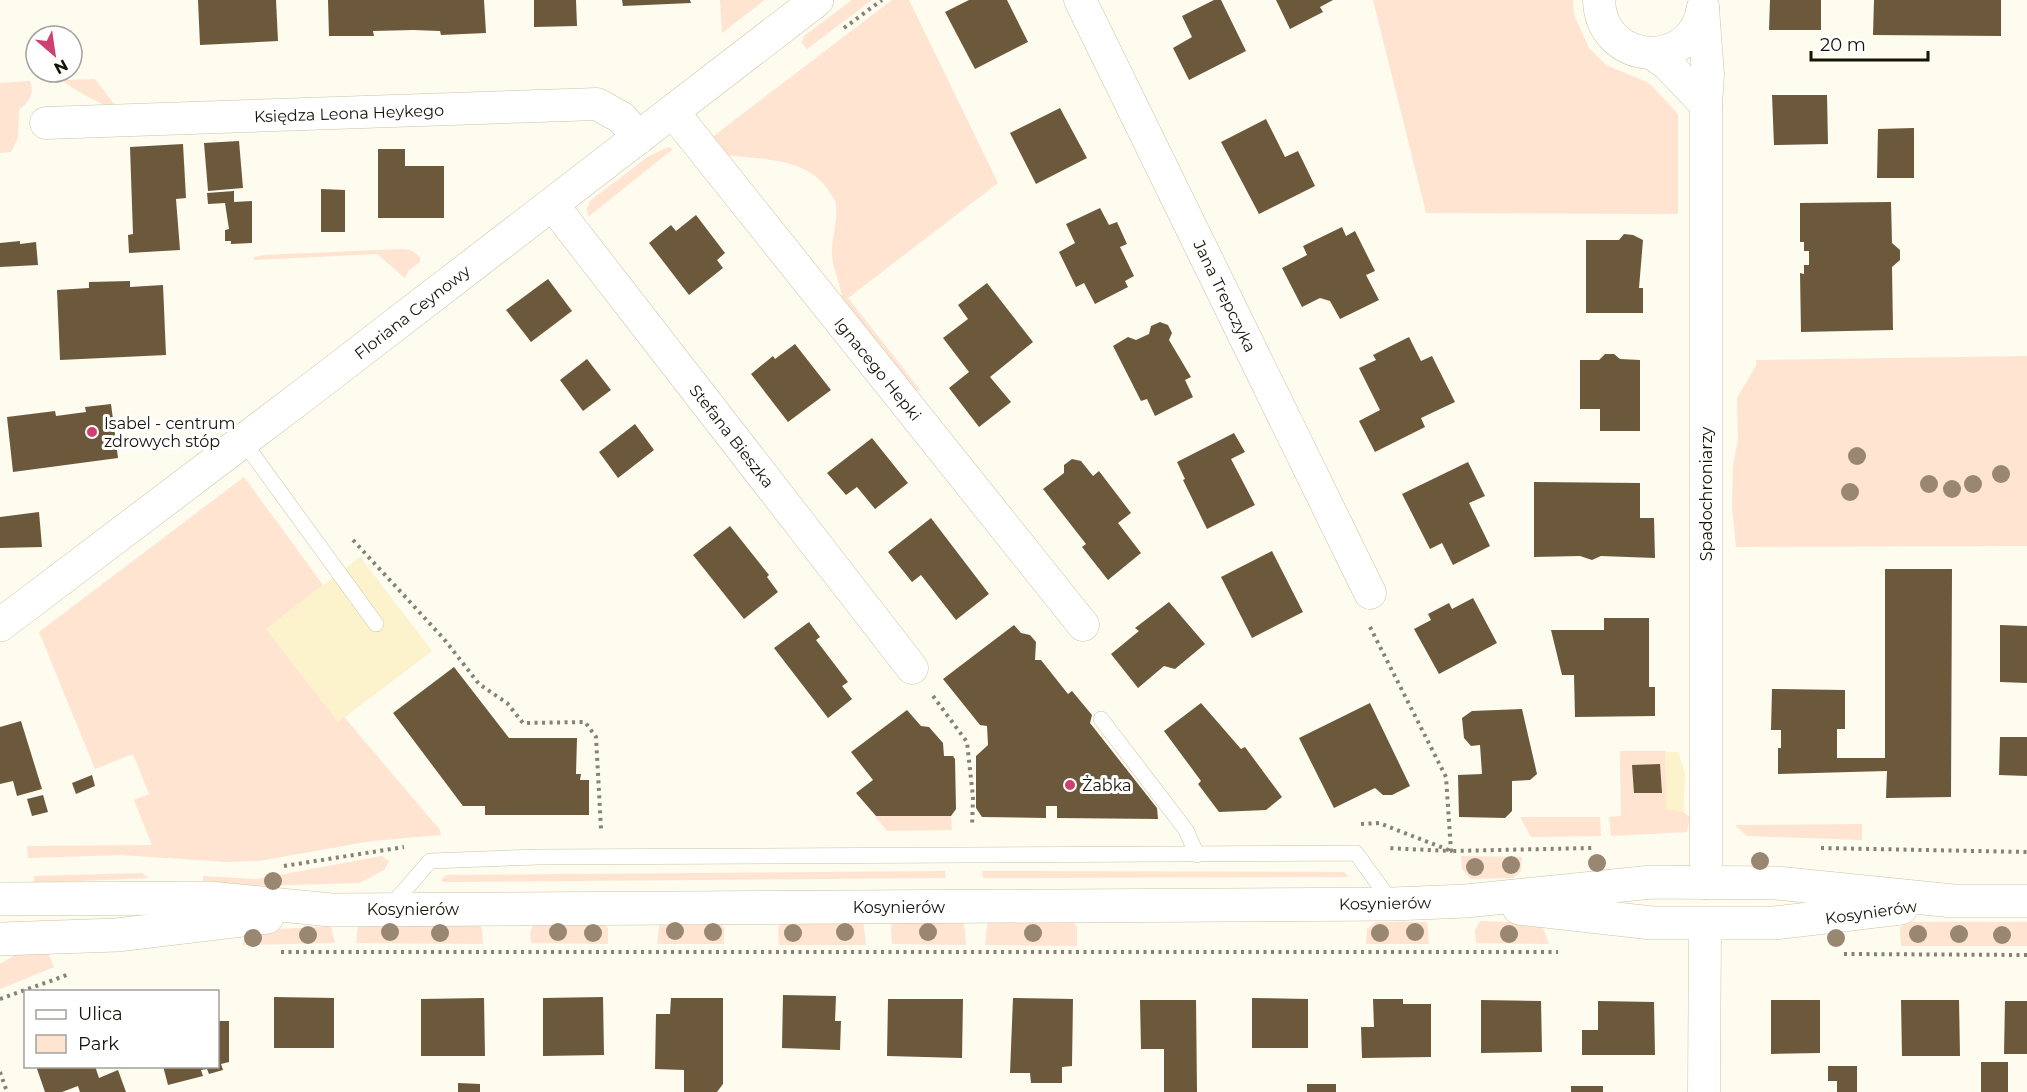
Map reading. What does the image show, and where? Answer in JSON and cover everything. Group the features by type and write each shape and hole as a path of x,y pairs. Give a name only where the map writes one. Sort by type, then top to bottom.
{"main road":[{"name":"Floriana Ceynowy","path":"1,623 243,441 817,0"},
{"name":"Kosynierów","path":"0,939 117,935 332,910 1393,904 1466,901 1633,883 1776,883 1953,901 2027,901"},
{"path":"1706,883 1706,923"},
{"name":"Kosynierów","path":"0,898 209,898 332,910"},
{"name":"Kosynierów","path":"1466,901 1652,923 1814,920 1953,901"}],"street":[{"name":"Jana Trepczyka","path":"1080,0 1370,592"},
{"path":"1599,0 1599,13 1606,29 1618,42 1635,51 1653,54 1667,64 1706,105"},
{"name":"Spadochroniarzy","path":"1653,54 1671,50 1686,41 1698,26 1704,5"},
{"name":"Spadochroniarzy","path":"1704,5 1708,74 1706,105 1706,883"},
{"name":"Księdza Leona Heykego","path":"46,123 597,104 622,118 639,138"},
{"name":"Ignacego Hepki","path":"673,112 1083,625"},
{"name":"Stefana Bieszka","path":"552,204 912,668"},
{"path":"1704,1092 1706,923"}],"lane":[{"path":"243,441 376,624"},
{"path":"1101,719 1186,830 1197,855"},
{"path":"389,909 430,861 538,857 1356,853 1393,904"}],"path":[{"path":"346,532 444,639 478,684 507,703 523,723 585,722 596,737 601,834"},
{"path":"1370,592 1364,615 1446,777 1451,851"},
{"path":"912,668 967,742 973,797 971,855"},
{"path":"1356,824 1379,823 1451,851"},
{"path":"1356,853 1392,847 1451,851 1599,848"},
{"path":"1818,848 2027,852"},
{"path":"274,952 1565,952"},
{"path":"1839,954 2027,955"},
{"path":"25,990 73,973"},
{"path":"0,999 24,990"},
{"path":"0,1072 7,1092"}],"shaded area":[{"path":"360,557 432,651 338,722 266,629"},
{"path":"1620,751 1678,752 1685,773 1683,818 1621,816"}],"green space":[{"path":"720,0 765,0 722,33"},
{"path":"852,0 872,0 807,49 802,43 804,36"},
{"path":"892,0 909,0 998,183 848,298 921,391 913,390 841,308 840,288 832,255 836,204 821,181 810,172 783,162 723,155 711,138"},
{"path":"1373,0 1573,0 1574,15 1589,48 1606,65 1649,83 1678,114 1678,214 1426,213"},
{"path":"84,79 95,79 118,109 89,98 68,84 84,84"},
{"path":"24,81 24,84 31,84 32,90 26,104 19,110 18,138 11,152 0,153 0,83"},
{"path":"668,147 673,149 588,217 587,208 591,200 649,156"},
{"path":"411,250 420,257 420,262 409,270 405,278 377,254 254,260 254,257 264,255"},
{"path":"2027,356 2027,546 1736,547 1732,507 1733,466 1738,440 1737,398 1756,366 1756,360"},
{"path":"244,477 323,585 266,629 338,722 344,717 440,830 441,835 371,841 259,861 227,862 121,855 28,858 27,846 152,845 134,800 149,794 133,754 95,769 39,632"},
{"path":"1620,751 1665,751 1666,809 1683,812 1690,817 1687,832 1611,836 1609,817 1621,816"},
{"path":"875,816 951,816 952,830 887,831"},
{"path":"1520,817 1600,817 1601,836 1531,837"},
{"path":"1862,824 1862,840 1747,836 1735,825"},
{"path":"382,856 389,861 384,870 359,883 250,886 203,881 203,876 257,879"},
{"path":"1461,856 1522,857 1521,871 1513,878 1471,879 1462,869"},
{"path":"945,871 946,878 444,882 441,880 446,875"},
{"path":"982,871 1344,872 1348,877 983,878"},
{"path":"142,873 149,878 34,883 34,876"},
{"path":"719,920 724,928 724,944 657,944 660,921"},
{"path":"784,920 863,920 866,945 779,945 778,927"},
{"path":"895,920 962,920 966,945 892,944 891,927"},
{"path":"988,920 1072,920 1077,927 1077,946 985,945"},
{"path":"1480,921 1533,923 1543,928 1549,944 1476,943 1475,930"},
{"path":"601,922 608,928 608,944 531,943 530,932 534,924"},
{"path":"1376,922 1427,922 1429,944 1366,944 1367,929"},
{"path":"1905,922 2027,922 2027,946 1901,946 1900,928"},
{"path":"479,924 483,944 356,943 358,925"},
{"path":"331,926 335,943 243,945 245,931"},
{"path":"46,948 54,967 0,989 0,964 20,952"}],"building":[{"path":"198,0 276,0 278,41 200,45"},
{"path":"328,0 484,0 486,33 441,35 440,31 413,30 373,31 374,36 329,36"},
{"path":"534,0 576,0 577,26 534,27"},
{"path":"622,0 690,0 691,3 623,6"},
{"path":"969,0 1007,0 1028,42 975,69 945,12"},
{"path":"1214,0 1221,0 1246,51 1189,80 1173,48 1192,37 1182,16"},
{"path":"1276,0 1333,0 1320,7 1323,12 1290,29"},
{"path":"1770,0 1821,0 1821,30 1769,30"},
{"path":"1874,0 2001,0 2001,36 1873,35"},
{"path":"1772,95 1827,95 1828,144 1774,145"},
{"path":"1060,108 1087,158 1036,184 1010,133"},
{"path":"1266,119 1285,157 1298,151 1315,186 1259,214 1221,142"},
{"path":"1914,128 1914,178 1877,178 1878,129"},
{"path":"239,141 243,188 208,191 204,143"},
{"path":"183,144 186,198 176,199 180,250 129,253 128,235 133,234 130,147"},
{"path":"378,149 405,149 405,166 444,166 444,218 378,218"},
{"path":"321,189 345,190 345,232 321,232"},
{"path":"234,191 234,202 252,201 252,243 231,244 231,241 225,241 225,230 229,229 225,203 208,204 207,193"},
{"path":"1891,202 1892,243 1900,250 1900,260 1892,267 1893,330 1801,332 1800,273 1804,274 1804,265 1809,265 1809,251 1804,251 1804,242 1800,242 1800,203"},
{"path":"1100,208 1109,225 1117,222 1127,244 1120,247 1134,276 1125,281 1128,287 1095,304 1084,283 1076,287 1059,252 1075,243 1066,224"},
{"path":"696,215 725,253 717,260 723,268 689,295 649,243 671,225 676,231"},
{"path":"1342,227 1346,236 1355,231 1375,271 1366,275 1379,300 1340,319 1330,301 1320,298 1302,307 1282,268 1307,255 1303,246"},
{"path":"1624,234 1643,240 1639,288 1643,288 1643,313 1586,313 1586,240 1619,240"},
{"path":"20,241 20,244 36,242 38,265 0,267 0,243"},
{"path":"548,279 572,311 531,342 506,310"},
{"path":"130,281 130,287 163,285 166,355 60,360 57,290 89,288 89,282"},
{"path":"987,283 1033,342 990,377 1011,402 979,427 949,388 969,372 943,338 968,319 958,305"},
{"path":"1160,322 1168,325 1172,333 1169,340 1191,377 1185,380 1193,397 1155,416 1147,399 1141,401 1113,346 1128,337 1136,340 1149,334 1151,326"},
{"path":"1409,337 1421,361 1432,356 1455,402 1421,418 1425,427 1375,452 1359,421 1380,410 1359,368 1376,360 1373,355"},
{"path":"795,344 831,390 788,422 751,374 773,356 775,359"},
{"path":"1605,354 1614,354 1620,359 1640,360 1640,431 1600,431 1600,409 1580,409 1580,360 1599,360"},
{"path":"587,359 611,390 583,411 560,380"},
{"path":"111,404 118,458 13,472 7,417 55,411 56,416 86,412 85,407"},
{"path":"635,424 654,450 618,478 599,452"},
{"path":"1234,433 1245,452 1231,459 1255,505 1207,529 1183,480 1185,479 1177,462"},
{"path":"872,438 908,483 875,509 857,487 846,495 827,473"},
{"path":"1072,459 1081,461 1093,476 1099,471 1131,513 1118,523 1141,553 1108,580 1082,547 1086,544 1043,489 1064,473 1064,465"},
{"path":"1468,462 1485,496 1469,503 1490,546 1453,565 1442,543 1430,549 1402,494"},
{"path":"1534,482 1640,483 1640,518 1654,518 1655,558 1601,556 1592,560 1580,556 1534,557"},
{"path":"39,512 42,547 0,548 0,517"},
{"path":"931,518 989,594 956,620 921,575 912,582 888,552"},
{"path":"730,526 769,575 767,577 778,592 744,619 693,555"},
{"path":"1272,551 1303,612 1252,638 1221,577"},
{"path":"1885,569 1952,569 1951,797 1886,798 1887,771 1778,774 1781,730 1771,730 1772,689 1845,690 1845,729 1837,729 1837,758 1885,758"},
{"path":"1473,598 1497,643 1439,674 1414,629 1431,620 1428,614 1449,603 1452,609"},
{"path":"1169,602 1205,644 1175,669 1164,666 1138,688 1111,654 1139,631 1135,628"},
{"path":"1604,618 1649,618 1649,687 1655,687 1655,716 1575,717 1574,675 1562,675 1551,630 1604,630"},
{"path":"809,622 820,637 816,640 848,682 842,686 852,699 828,718 774,648"},
{"path":"1014,625 1021,633 1030,635 1036,642 1035,660 1041,660 1068,694 1072,691 1092,715 1090,723 1157,808 1158,819 1057,818 1057,806 1046,806 1046,818 982,817 976,808 976,756 988,745 987,726 980,725 943,679"},
{"path":"2000,625 2027,626 2027,683 2000,682"},
{"path":"454,667 509,738 577,738 576,774 581,774 580,780 589,780 589,815 485,815 485,806 463,806 393,713"},
{"path":"1201,703 1241,749 1245,747 1282,797 1266,810 1219,812 1198,784 1201,781 1164,731"},
{"path":"1370,703 1410,786 1392,795 1383,795 1375,788 1334,808 1299,738"},
{"path":"1522,709 1537,774 1530,780 1512,781 1512,811 1505,818 1459,817 1458,775 1482,774 1480,745 1471,746 1464,738 1462,718 1472,711"},
{"path":"907,710 921,726 929,727 943,743 944,756 953,756 955,759 956,809 951,816 876,816 856,793 873,780 851,752"},
{"path":"21,721 42,789 17,796 13,781 0,784 0,727"},
{"path":"2000,737 2027,737 2027,776 1999,775"},
{"path":"1660,764 1662,793 1634,793 1632,765"},
{"path":"92,775 95,786 76,794 72,783"},
{"path":"43,795 48,812 32,816 27,799"},
{"path":"783,995 836,996 835,1021 841,1021 840,1050 782,1048"},
{"path":"274,997 334,998 334,1048 274,1048"},
{"path":"603,997 604,1055 543,1056 543,998"},
{"path":"484,998 485,1056 421,1056 421,999"},
{"path":"671,998 723,998 723,1084 717,1092 684,1092 684,1070 655,1069 656,1014 670,1014"},
{"path":"1013,998 1073,999 1072,1066 1062,1067 1062,1083 1031,1083 1030,1073 1010,1073"},
{"path":"1252,998 1308,999 1308,1048 1252,1048"},
{"path":"888,999 963,999 962,1058 887,1056"},
{"path":"1373,999 1403,999 1403,1004 1431,1004 1431,1057 1362,1058 1361,1027 1374,1027"},
{"path":"1140,1000 1196,1000 1197,1092 1164,1092 1164,1049 1141,1049"},
{"path":"1481,1000 1541,1001 1542,1052 1481,1053"},
{"path":"1771,1000 1820,1000 1820,1053 1771,1054"},
{"path":"1901,1000 1959,1000 1960,1056 1902,1056"},
{"path":"1598,1001 1654,1002 1655,1055 1582,1055 1582,1030 1598,1030"},
{"path":"2005,1001 2027,1001 2027,1054 2004,1054"},
{"path":"219,1021 229,1021 229,1062 221,1064 223,1070 209,1074 207,1069 201,1070 203,1076 168,1085 164,1068 219,1068"},
{"path":"1981,1062 2008,1062 2008,1092 1981,1092"},
{"path":"1828,1066 1857,1066 1857,1092 1837,1092 1837,1081 1828,1081"},
{"path":"37,1068 96,1068 99,1078 118,1070 126,1092 80,1092 78,1086 62,1092 45,1092"},
{"path":"458,1083 480,1084 480,1092 458,1092"},
{"path":"1307,1084 1336,1084 1336,1092 1307,1092"},
{"path":"1571,1086 1603,1086 1603,1092 1571,1092"}],"place":[{"name":"Isabel - centrum zdrowych stóp","path":"92,432"},
{"name":"Żabka","path":"1070,785"}]}
